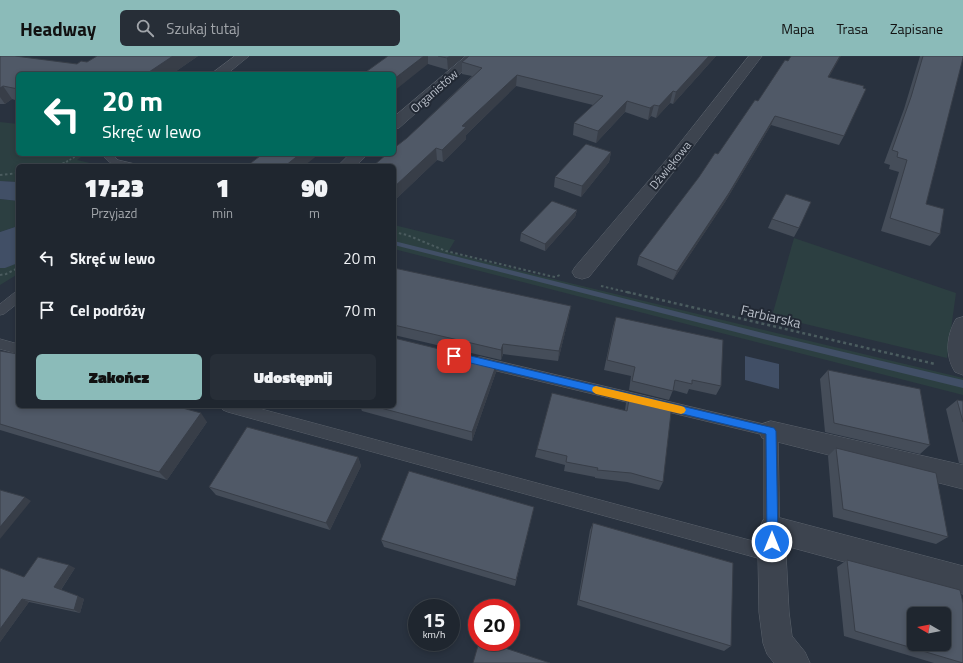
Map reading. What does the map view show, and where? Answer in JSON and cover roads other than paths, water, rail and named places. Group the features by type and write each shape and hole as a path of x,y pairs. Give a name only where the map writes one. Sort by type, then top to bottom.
{"street":[{"path":"221,72 242,56"},
{"name":"Organistów","path":"396,123 474,56"},
{"name":"Dźwiękowa","path":"583,275 756,56"},
{"path":"348,164 358,156"},
{"path":"963,325 959,354 960,363 963,366"},
{"path":"770,431 963,477"},
{"path":"794,663 778,643 774,612 772,542 963,580"}],"lane":[{"path":"110,156 110,158 115,162 124,164"},
{"path":"0,311 16,298"},
{"path":"0,344 16,348"},
{"path":"236,408 772,542 770,431 471,360"}],"water":[{"path":"0,181 16,182 16,201 0,199"},
{"path":"16,227 16,264 5,268 0,268 0,232"},
{"path":"745,356 779,364 779,389 745,380"}],"waterway":[{"path":"396,244 767,337 963,384"}]}
